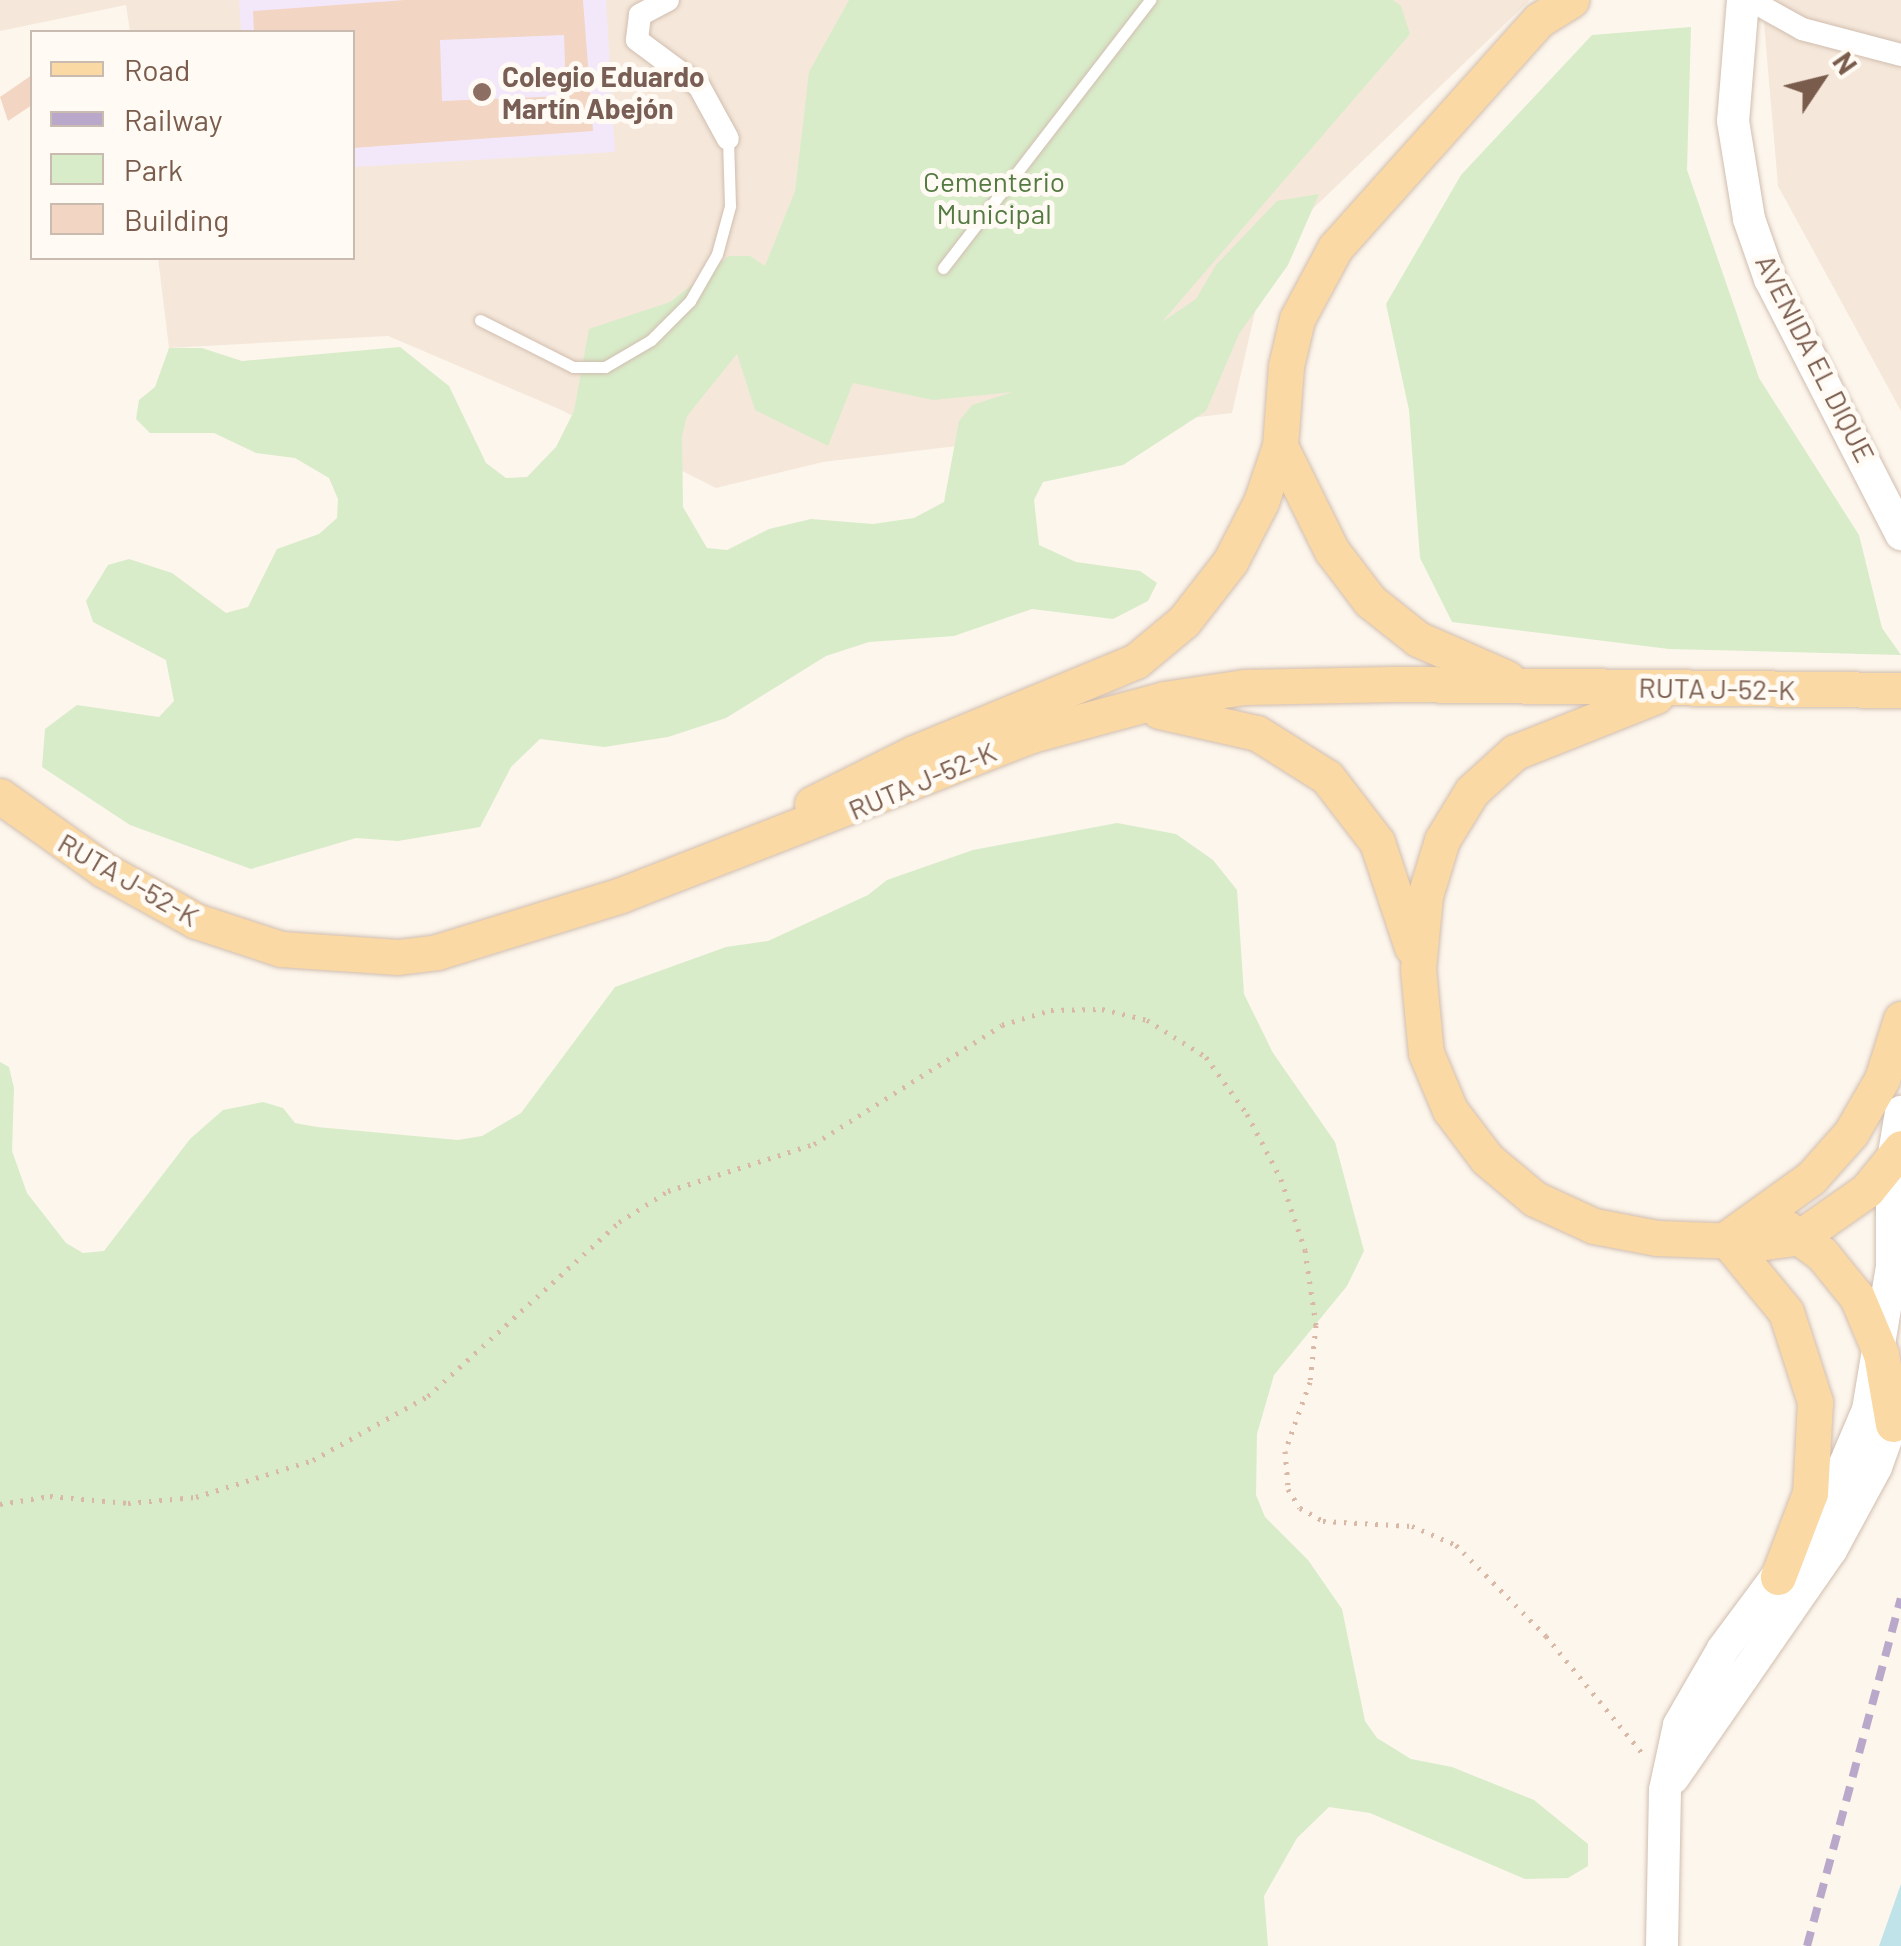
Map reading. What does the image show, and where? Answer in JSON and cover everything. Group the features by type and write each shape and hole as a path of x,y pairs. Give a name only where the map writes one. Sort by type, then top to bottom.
{"main road":[{"path":"708,864 856,781 1114,671 1157,646 1230,562 1261,502 1280,446 1286,366 1298,320 1335,248 1540,20 1571,0"},
{"path":"1280,446 1332,551 1370,601 1418,639 1526,685"},
{"name":"RUTA J-52-K","path":"0,796 156,901 238,937 320,955 437,952 708,864 1031,735 1128,707 1244,687 1526,685 1901,690"},
{"path":"1680,687 1536,740 1472,791 1432,868 1418,968 1420,1022 1437,1082 1467,1136 1510,1180 1594,1226 1658,1238 1800,1237 1896,1157"},
{"path":"1128,707 1257,732 1327,777 1363,819 1390,867 1418,968"},
{"path":"1726,1239 1810,1178 1851,1132 1882,1080 1901,1019"},
{"path":"1761,1214 1800,1237 1857,1297 1881,1354 1897,1410"},
{"path":"1726,1239 1786,1312 1815,1402 1810,1493 1778,1577"}],"street":[{"path":"668,0 640,14 638,40 700,86 728,138"},
{"path":"1747,0 1802,30 1901,54"},
{"name":"AVENIDA EL DIQUE","path":"1747,0 1733,121 1749,219 1770,278 1901,534"},
{"path":"1662,1946 1664,1790 1678,1725 1724,1649 1778,1577 1850,1462 1881,1354 1892,1267 1901,1112"},
{"path":"1664,1790 1831,1550 1897,1410"}],"lane":[{"path":"944,268 1150,0"},
{"path":"480,320 573,367 604,367 652,340 690,301 717,254 730,206 728,138"}],"path":[{"path":"0,1504 50,1496 128,1503 196,1497 313,1460 440,1387 600,1238 653,1199 698,1177 814,1144 1002,1025 1051,1010 1102,1009 1147,1020 1206,1057 1247,1114 1281,1179 1304,1250 1316,1325 1310,1382 1285,1451 1288,1489 1300,1508 1323,1521 1412,1526 1456,1545 1607,1705 1664,1790"}],"shaded area":[{"path":"0,0 1530,0 1269,251 1232,413 823,462 716,488 559,409 388,336 169,348 158,260 355,260 355,30 130,30 126,5 0,31"},
{"name":"Colegio Eduardo Martín Abejón","path":"239,0 606,0 615,152 355,167 355,30 241,30"},
{"path":"1762,0 1901,0 1901,411 1778,186"}],"green space":[{"name":"Cementerio Municipal","path":"849,0 1393,0 1401,6 1410,34 1162,322 1196,299 1216,265 1277,201 1319,194 1288,265 1239,334 1206,411 1123,465 1043,482 1034,500 1039,545 1076,562 1140,571 1157,583 1148,601 1113,619 1032,609 954,636 869,642 826,656 726,718 668,737 604,747 540,739 511,767 480,827 398,841 356,838 251,869 130,825 42,767 45,729 77,705 159,717 174,701 166,660 93,622 86,601 108,565 129,559 172,573 226,613 248,607 277,549 319,534 337,518 338,499 329,478 295,458 256,453 214,433 150,433 136,419 139,400 155,387 169,348 202,348 242,361 400,347 449,386 486,463 506,478 527,477 556,447 574,411 589,329 670,302 729,256 750,256 765,266 795,191 809,72","holes":["737,354 755,410 828,446 853,383 933,400 1013,392 972,405 959,421 944,502 914,518 873,524 811,519 769,529 727,550 707,548 683,507 682,436 687,416"]},
{"path":"1691,27 1687,170 1759,378 1859,535 1882,628 1901,655 1669,649 1452,622 1420,558 1409,410 1386,304 1461,175 1592,35"},
{"path":"1117,823 1176,834 1213,860 1237,890 1244,994 1273,1053 1335,1142 1364,1251 1347,1286 1274,1375 1257,1434 1256,1495 1265,1517 1308,1560 1342,1609 1365,1721 1377,1738 1411,1759 1452,1767 1534,1800 1588,1844 1588,1866 1568,1878 1525,1879 1370,1813 1329,1807 1297,1838 1264,1896 1268,1946 0,1946 0,1062 9,1067 14,1088 12,1151 27,1193 66,1243 83,1253 104,1251 190,1139 223,1110 263,1102 283,1108 295,1123 317,1127 458,1140 482,1136 521,1113 615,987 726,947 768,941 868,895 887,880 973,850"}],"water":[{"path":"1901,1884 1901,1946 1879,1946"}],"building":[{"name":"Colegio Eduardo Martín Abejón","path":"405,0 583,0 593,131 355,148 355,30 254,30 253,11","holes":["564,35 566,96 442,101 440,40"]},
{"path":"30,76 30,106 8,121 0,97"}],"railway":[{"path":"1807,1946 1901,1598"}],"place":[{"name":"Colegio Eduardo Martín Abejón","path":"482,92"}]}
